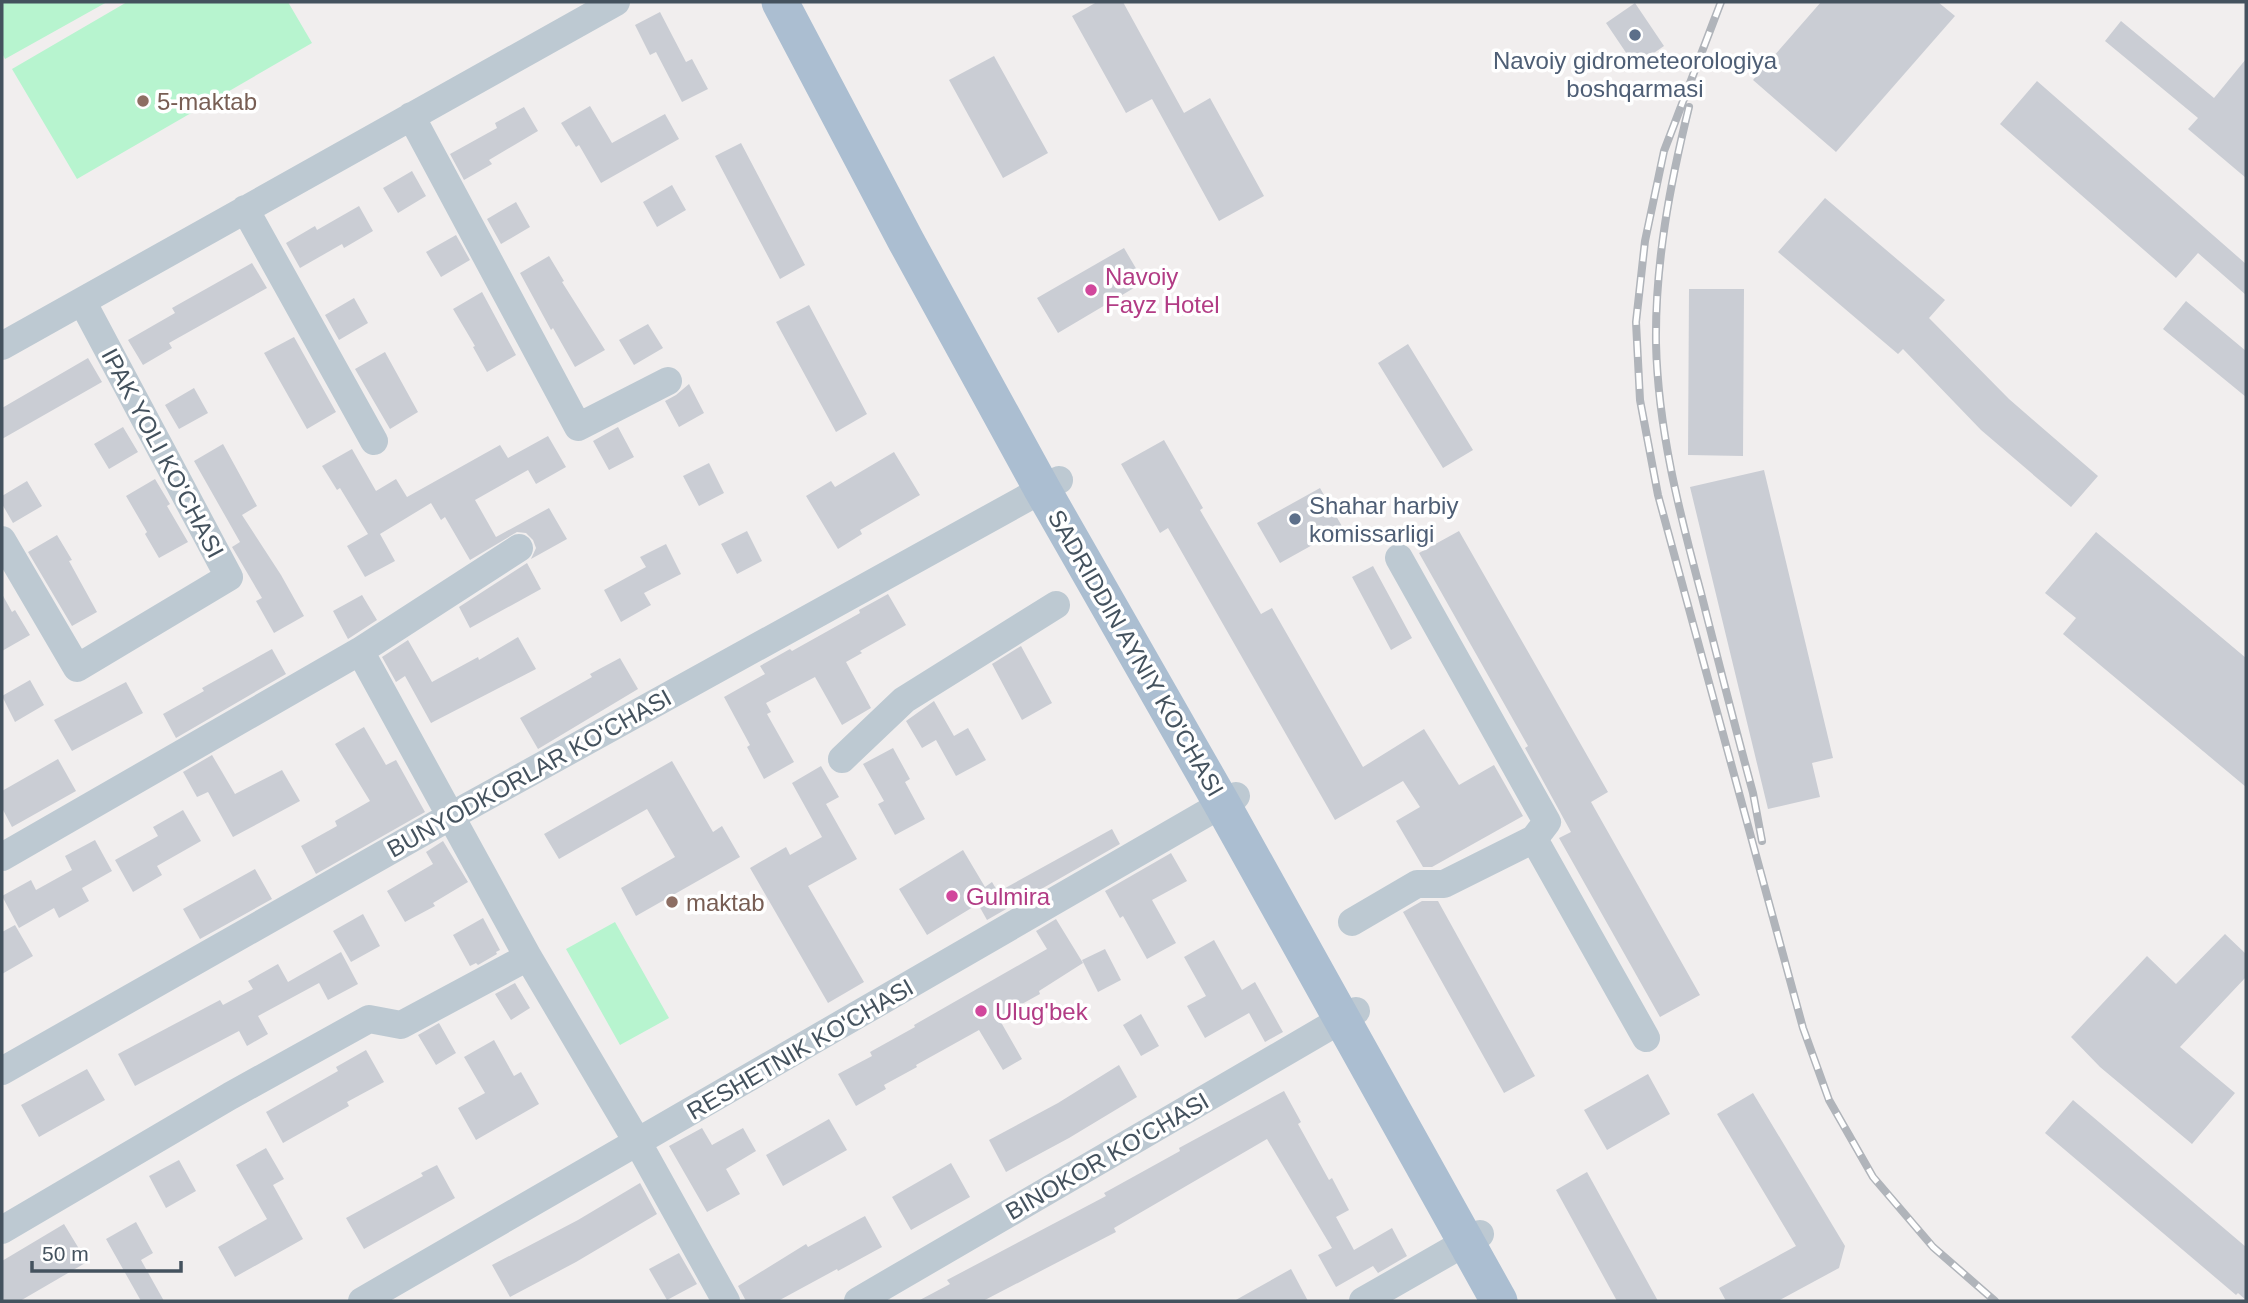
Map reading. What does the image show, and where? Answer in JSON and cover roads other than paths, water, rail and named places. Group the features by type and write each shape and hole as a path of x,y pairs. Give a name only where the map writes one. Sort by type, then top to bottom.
{"main road":[{"name":"SADRIDDIN AYNIY KO'CHASI","path":"780,2 906,241 1050,484 1473,1238 1517,1301"},
{"name":"SADRIDDIN AYNIY KO'CHASI","path":"801,2 1050,484"},
{"name":"SADRIDDIN AYNIY KO'CHASI","path":"1473,1238 1499,1301"}],"street":[{"path":"2,346 616,2"},
{"path":"411,116 578,427 668,381"},
{"path":"245,209 374,441"},
{"name":"IPAK YOLI KO'CHASI","path":"2,540 77,668 229,577 82,301"},
{"name":"BUNYODKORLAR KO'CHASI","path":"2,1071 451,816 1050,484"},
{"path":"2,857 360,651 519,548"},
{"path":"1352,922 1418,884 1444,884 1534,839 1547,822 1399,558"},
{"path":"842,759 904,700 1056,605"},
{"path":"360,651 528,957 638,1143 726,1301"},
{"name":"RESHETNIK KO'CHASI","path":"362,1301 1229,800"},
{"path":"1534,839 1646,1038"},
{"path":"2,1230 230,1096 369,1019 401,1025 528,957"},
{"name":"BINOKOR KO'CHASI","path":"858,1301 1349,1016"},
{"path":"1363,1301 1473,1238"}],"railway":[{"path":"1721,2 1664,151 1645,241 1636,322 1640,400 1658,495 1803,1028 1829,1100 1873,1177 1933,1247 1995,1301"},
{"path":"1689,107 1670,194 1658,283 1656,343 1661,407 1678,501 1753,793 1762,841"}],"place":[{"name":"Navoiy gidrometeorologiya boshqarmasi","path":"1635,35"},
{"name":"5-maktab","path":"143,101"},
{"name":"Navoiy Fayz Hotel","path":"1091,290"},
{"name":"Shahar harbiy komissarligi","path":"1295,519"},
{"name":"Gulmira","path":"952,896"},
{"name":"maktab","path":"672,902"},
{"name":"Ulug'bek","path":"981,1011"}]}
